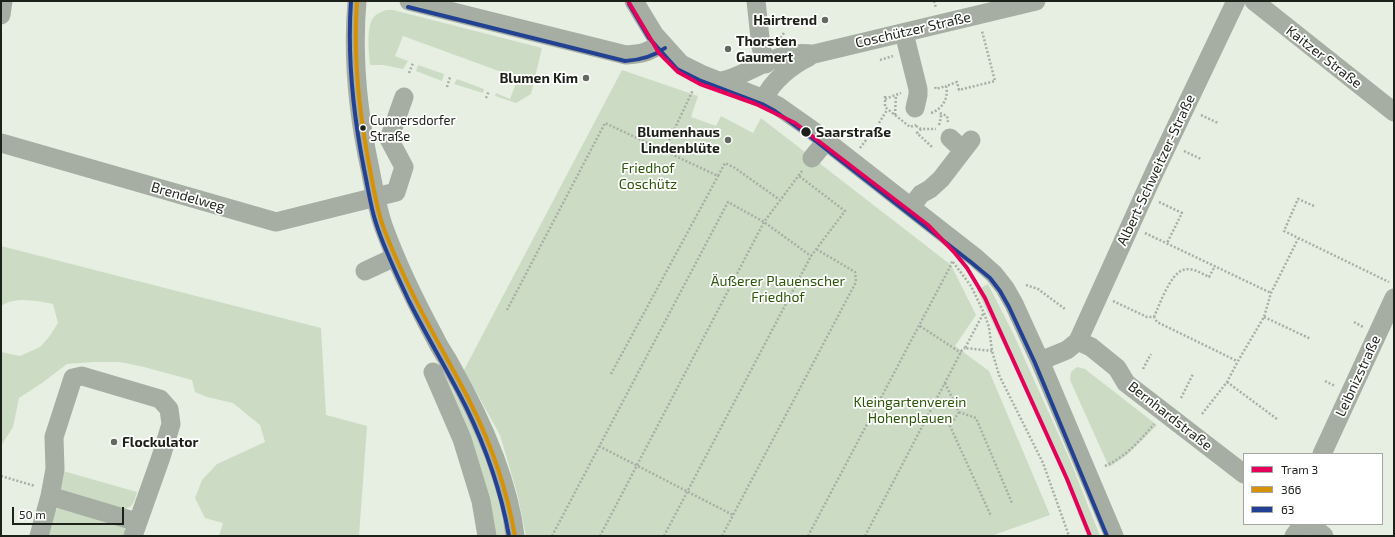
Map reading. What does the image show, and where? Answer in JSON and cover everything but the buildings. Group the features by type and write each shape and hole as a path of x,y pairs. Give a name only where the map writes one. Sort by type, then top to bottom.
{"street":[{"path":"1,16 4,1"},
{"path":"358,1 355,31 356,69 360,114 376,197 384,227 395,257 435,338 451,365 483,429 502,476 515,532 486,534 481,501 462,439 433,372"},
{"path":"409,1 626,55 641,54 661,43"},
{"path":"634,1 661,43 681,64 701,74 722,81 778,106 911,207 994,274 1005,288 1014,304 1040,361 1114,536"},
{"path":"756,1 760,47 766,64"},
{"name":"Coschützer Straße","path":"722,81 734,78 794,54 814,54 1036,1"},
{"name":"Albert-Schweitzer-Straße","path":"1078,341 1155,171 1236,1"},
{"name":"Kaitzer Straße","path":"1254,1 1394,112"},
{"path":"904,33 918,89 918,118"},
{"name":"Coschützer Straße","path":"764,99 767,92 786,70 814,54"},
{"name":"Brendelweg","path":"1,143 276,222 396,192 404,167 389,140 404,97"},
{"path":"812,158 826,141"},
{"path":"911,207 921,194 930,189 941,179 961,142"},
{"path":"365,271 395,257"},
{"name":"Leibnizstraße","path":"1322,453 1392,290"},
{"path":"1040,361 1067,350 1078,341"},
{"name":"Bernhardstraße","path":"1078,341 1091,347 1117,368 1126,383 1243,473"},
{"path":"39,536 44,491 55,469 54,437 73,378 82,376 160,399 169,409 171,424 161,457 135,529 44,491"},
{"path":"462,439 483,429"},
{"path":"1294,536 1302,525"},
{"path":"1310,525 1324,536"}],"path":[{"path":"934,1 936,10"},
{"path":"934,82 936,89 957,82 959,90 995,81 980,26"},
{"path":"880,60 899,55"},
{"path":"409,74 413,63"},
{"path":"447,86 450,77"},
{"path":"884,96 884,104 887,110 910,127 918,118 937,111 947,98 948,92 946,86"},
{"path":"664,151 692,90"},
{"path":"486,98 489,91"},
{"path":"895,116 896,95"},
{"path":"879,123 887,110"},
{"path":"920,129 937,129 942,117 937,111"},
{"path":"1201,115 1218,123"},
{"path":"918,118 920,129 917,133 932,147"},
{"path":"507,310 605,123 718,176"},
{"path":"859,150 873,131"},
{"path":"1184,151 1201,159"},
{"path":"600,536 764,222 812,158"},
{"path":"612,374 725,163 735,168 780,200"},
{"path":"664,536 811,256 846,211 799,176"},
{"path":"1314,206 1298,199 1284,232 1298,238 1392,290"},
{"path":"552,536 728,202 764,222 811,256"},
{"path":"1160,202 1182,213 1167,243"},
{"path":"1145,233 1271,293"},
{"path":"1202,414 1227,382 1264,317 1271,293 1298,238"},
{"path":"722,536 856,282 856,272 816,249"},
{"path":"808,536 920,326 952,261 971,286 984,314 989,327 992,352 999,375 1043,463 1068,536"},
{"path":"1154,317 1172,280 1177,274 1182,270 1187,269 1195,270 1209,276 1215,266"},
{"path":"1026,285 1038,288 1065,309"},
{"path":"1113,301 1147,317 1154,317"},
{"path":"865,536 961,353 984,314"},
{"path":"1154,317 1157,322 1238,361"},
{"path":"1264,317 1310,339"},
{"path":"1354,322 1358,324"},
{"path":"920,326 961,353"},
{"path":"965,348 992,352"},
{"path":"1143,369 1151,354"},
{"path":"1181,398 1193,374"},
{"path":"1325,381 1329,383"},
{"path":"1227,382 1277,419"},
{"path":"945,383 959,412 976,418 1012,503"},
{"path":"959,412 950,426 990,516"},
{"path":"1105,466 1126,453 1140,441 1152,426"},
{"path":"599,446 733,515"},
{"path":"1,476 44,491"}],"green space":[{"path":"393,10 542,48 531,94 516,103 495,96 496,93 510,99 518,78 403,36 395,56 408,61 403,69 383,65 370,65 368,41 369,28 373,18 380,12"},
{"path":"418,65 444,74 442,81 416,71"},
{"path":"622,70 698,96 691,117 716,126 721,116 753,133 761,118 951,265 976,315 955,346 989,371 1050,515 991,536 526,536 517,493 500,435 464,370"},
{"path":"457,79 484,89 483,93 454,84"},
{"path":"1,246 321,328 326,415 367,426 359,536 219,536 223,523 205,518 195,498 202,480 217,464 265,442 260,425 233,403 207,397 195,392 192,380 144,367 120,362 67,364 19,398 13,427 1,446 1,352 20,356 40,347 58,323 53,304 20,300 1,306"},
{"path":"988,284 1013,333 1070,460 1100,536 1087,536 1065,480 977,290"},
{"path":"440,365 475,433 495,485 506,536 487,536 437,370"},
{"path":"1077,367 1085,369 1157,425 1127,455 1109,467 1070,380 1071,372"},
{"path":"63,471 137,492 134,501 131,506 123,509 61,490 60,486"},
{"path":"58,508 124,527 126,532 125,536 47,536 53,514"}],"tram line":[{"name":"3","path":"628,1 659,53 678,72 700,84 756,104 795,123 928,225 954,252 967,268 985,298 1067,479 1090,536"}],"transit line":[{"name":"63","path":"351,1 350,64 354,106 369,196 379,233 409,301 466,407 480,438 497,486 509,536"},
{"name":"366","path":"357,1 356,64 360,106 372,182 381,220 393,252 415,299 463,389 486,436 498,468 508,502 515,536"},
{"name":"63","path":"629,4 649,38 677,69 699,80 762,104 775,111 808,135 990,278 1000,291 1009,307 1035,363 1107,536"},
{"name":"63","path":"408,7 625,61 646,58 665,48"}],"place":[{"name":"Hairtrend","path":"825,20"},
{"name":"Thorsten Gaumert","path":"728,49"},
{"name":"Blumen Kim","path":"586,78"},
{"name":"Cunnersdorfer Straße","path":"363,128"},
{"name":"Saarstraße","path":"806,132"},
{"name":"Blumenhaus Lindenblüte","path":"728,140"},
{"name":"Flockulator","path":"114,442"}],"park label":[{"name":"Friedhof Coschütz","path":"648,176"},
{"name":"Äußerer Plauenscher Friedhof","path":"778,290"},
{"name":"Kleingartenverein Hohenplauen","path":"910,410"}]}
